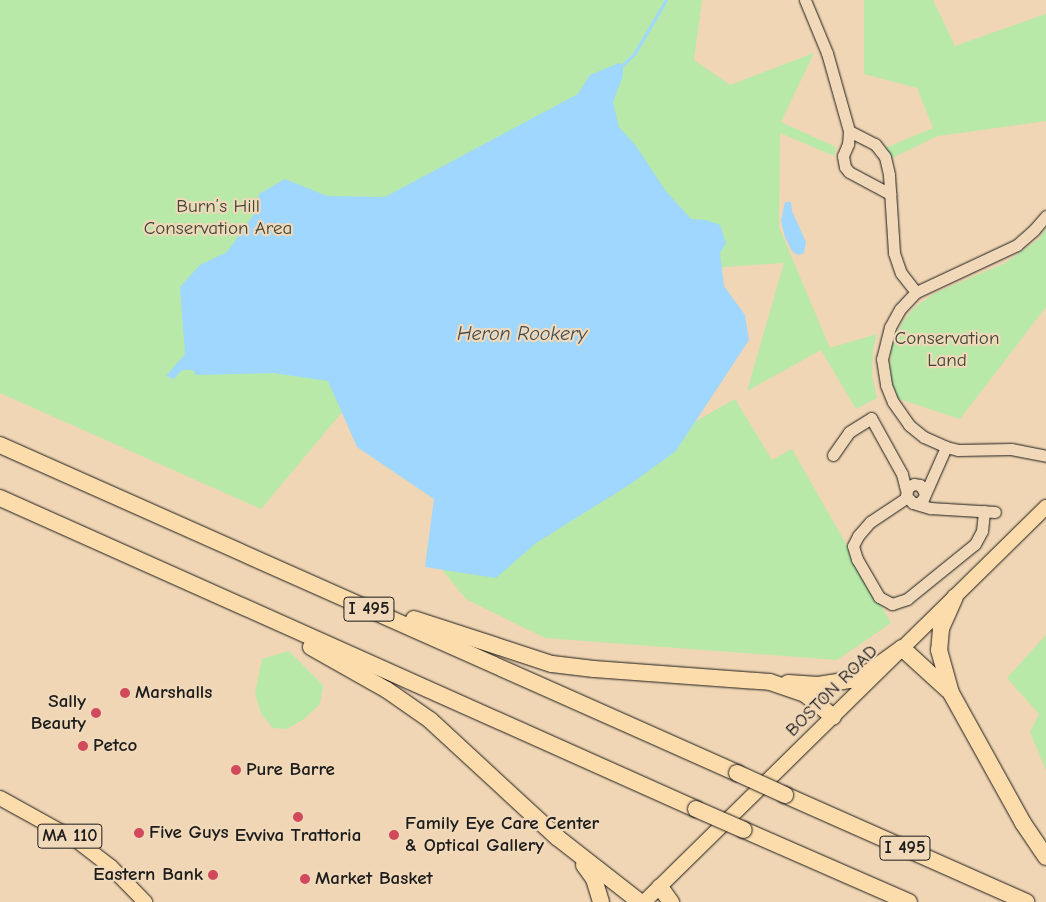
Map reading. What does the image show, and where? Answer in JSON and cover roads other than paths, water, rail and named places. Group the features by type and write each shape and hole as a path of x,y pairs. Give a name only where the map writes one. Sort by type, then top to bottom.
{"highway":[{"name":"I 495","path":"0,445 1026,902"},
{"name":"I 495","path":"0,498 696,809 909,902"},
{"path":"328,590 552,664 775,683 818,684 851,680 869,672 902,648 951,693"},
{"path":"955,597 942,629 939,650 951,693 1023,823 1046,857"},
{"path":"254,612 411,706 453,740 568,846 640,902"},
{"path":"775,683 805,694 833,717"},
{"path":"568,846 594,879 601,902"},
{"path":"660,887 672,902"}],"main road":[{"name":"BOSTON ROAD","path":"644,902 1046,506"},
{"name":"MA 110","path":"0,798 76,840 111,868 146,902"}],"street":[{"path":"805,0 827,53 849,131 849,138 843,156 845,167 849,172 890,194"},
{"path":"849,131 875,144 881,150 888,167 894,254 901,272 916,292"},
{"path":"1046,216 1017,245 916,292 900,309 886,337 882,359 883,376 893,402 909,425 924,436 946,447 970,450 1021,449 1046,456"},
{"path":"833,455 849,432 871,418 902,474 916,493 925,507 989,512 975,544 908,599 892,604 879,597 857,559 853,546 858,536 870,522 916,493 935,470 946,447"}],"water":[{"name":"Heron Rookery","path":"619,63 623,65 623,76 613,102 619,127 636,146 665,190 691,219 706,220 720,225 726,243 720,253 724,286 745,315 749,340 676,451 632,483 536,543 496,578 425,567 434,499 357,447 328,381 273,373 196,375 193,370 182,370 174,379 166,376 185,354 180,287 200,265 227,252 257,210 259,194 285,179 327,196 385,197 578,94 590,75"},
{"path":"785,202 791,202 792,211 806,242 804,253 798,255 792,251 785,237 781,221"}],"waterway":[{"path":"623,65 635,53 666,0"}],"place":[{"name":"Marshalls","path":"125,693"},
{"name":"Sally Beauty","path":"96,713"},
{"name":"Petco","path":"83,746"},
{"name":"Pure Barre","path":"236,770"},
{"name":"Evviva Trattoria","path":"298,817"},
{"name":"Five Guys","path":"139,833"},
{"name":"Family Eye Care Center & Optical Gallery","path":"394,835"},
{"name":"Eastern Bank","path":"213,875"},
{"name":"Market Basket","path":"305,879"}],"park label":[{"name":"Burn’s Hill Conservation Area","path":"218,218"},
{"name":"Conservation Land","path":"947,350"}]}
